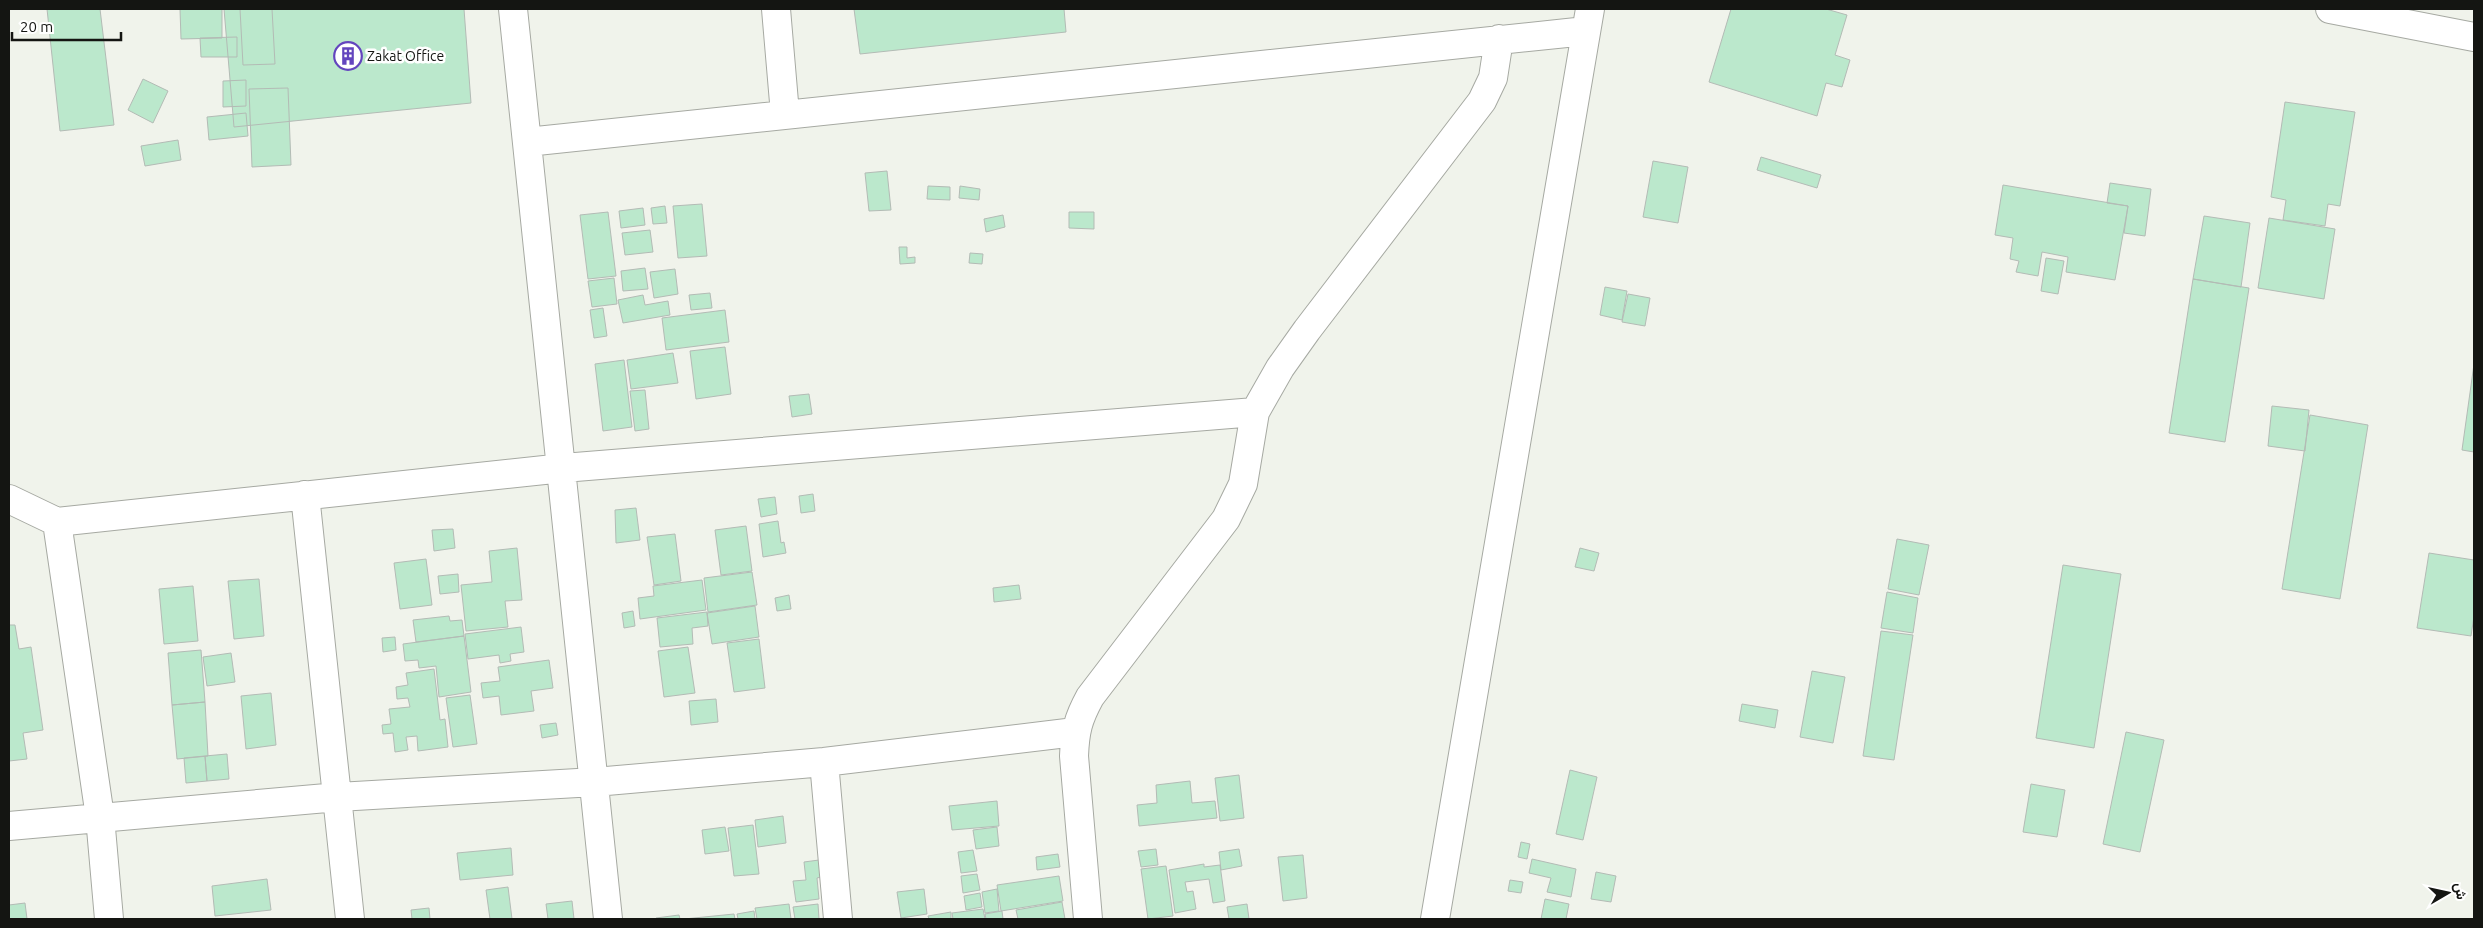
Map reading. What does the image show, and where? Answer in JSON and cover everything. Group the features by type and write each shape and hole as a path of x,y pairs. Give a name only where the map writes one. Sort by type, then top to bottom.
{"street":[{"path":"513,9 563,468 608,919"},
{"path":"776,9 785,114"},
{"path":"2330,9 2474,37"},
{"path":"527,142 1500,39 1588,20 1435,919"},
{"path":"1088,919 1074,756 1075,732 1090,697 1226,518 1243,484 1255,412 1280,368 1482,101 1493,78 1500,39"},
{"path":"9,499 57,522 563,468 1255,412"},
{"path":"305,495 350,919"},
{"path":"57,522 100,817 108,919"},
{"path":"9,826 338,797 595,782 824,762 1075,732"},
{"path":"824,762 838,919"}],"building":[{"path":"47,9 100,9 114,125 60,131"},
{"path":"180,9 222,9 222,38 181,39"},
{"name":"Zakat Office","path":"224,9 464,9 471,103 234,127"},
{"path":"240,9 272,9 275,64 243,65"},
{"path":"854,9 1064,9 1066,32 860,54"},
{"path":"1731,9 1826,9 1847,15 1835,55 1850,60 1842,87 1826,83 1817,116 1709,82"},
{"path":"237,37 237,57 201,57 200,38"},
{"path":"143,79 168,91 153,123 128,110"},
{"path":"246,80 246,106 223,107 223,81"},
{"path":"288,88 291,165 252,167 249,89"},
{"path":"2285,102 2355,112 2340,206 2328,204 2325,226 2283,220 2286,200 2271,197"},
{"path":"246,113 248,136 209,140 207,117"},
{"path":"178,140 181,160 145,166 141,146"},
{"path":"1761,157 1821,175 1817,188 1757,170"},
{"path":"1653,161 1688,167 1678,223 1643,217"},
{"path":"887,171 891,210 869,211 865,173"},
{"path":"2110,183 2151,189 2145,236 2124,233 2128,206 2107,203"},
{"path":"2003,185 2128,206 2115,280 2066,272 2068,257 2042,252 2038,276 2016,272 2019,261 2010,259 2013,238 1995,235"},
{"path":"928,186 950,187 950,200 927,199"},
{"path":"960,186 980,189 979,200 959,198"},
{"path":"702,204 707,256 678,258 673,206"},
{"path":"665,206 667,223 653,224 651,208"},
{"path":"643,208 645,225 621,228 619,211"},
{"path":"608,212 616,276 588,279 580,215"},
{"path":"1069,212 1094,212 1094,229 1069,228"},
{"path":"1003,215 1005,227 986,232 984,219"},
{"path":"2204,216 2250,223 2241,287 2193,279"},
{"path":"2269,218 2335,229 2324,299 2258,288"},
{"path":"650,230 653,252 625,255 622,233"},
{"path":"899,247 907,247 907,258 915,257 915,263 900,264"},
{"path":"970,253 983,254 982,264 969,263"},
{"path":"2046,258 2064,261 2058,294 2041,291"},
{"path":"645,268 648,289 623,291 621,271"},
{"path":"675,269 678,294 654,298 650,272"},
{"path":"614,278 617,304 592,307 588,281"},
{"path":"2193,279 2249,288 2225,442 2169,433"},
{"path":"1605,287 1627,291 1622,320 1600,315"},
{"path":"710,293 712,308 691,310 689,295"},
{"path":"1628,294 1650,298 1645,326 1622,322"},
{"path":"643,295 645,305 668,301 670,315 623,323 618,300"},
{"path":"603,308 607,336 594,338 590,310"},
{"path":"725,310 729,342 666,350 662,318"},
{"path":"725,347 731,394 696,399 690,351"},
{"path":"673,353 678,383 631,389 627,360"},
{"path":"624,360 632,427 603,431 595,364"},
{"path":"2474,364 2474,452 2462,450"},
{"path":"645,390 649,429 635,431 630,391"},
{"path":"809,394 812,414 792,417 789,396"},
{"path":"2272,406 2309,410 2305,451 2268,446"},
{"path":"2310,415 2368,425 2340,599 2282,589"},
{"path":"813,494 815,511 801,513 799,496"},
{"path":"775,497 777,514 761,517 758,499"},
{"path":"636,508 640,540 616,543 615,510"},
{"path":"778,521 781,543 784,542 786,553 763,557 759,524"},
{"path":"746,526 752,571 721,575 715,530"},
{"path":"453,529 455,548 434,551 432,530"},
{"path":"675,534 681,581 654,585 647,537"},
{"path":"1897,539 1929,545 1919,595 1888,589"},
{"path":"517,548 522,600 505,601 508,627 466,631 461,585 492,582 489,551"},
{"path":"1580,548 1599,553 1594,571 1575,567"},
{"path":"2429,553 2474,560 2474,616 2471,636 2417,628"},
{"path":"426,559 432,605 400,609 394,563"},
{"path":"2063,565 2121,574 2094,748 2036,738"},
{"path":"752,572 757,605 708,612 704,578"},
{"path":"458,574 459,592 440,594 438,576"},
{"path":"259,579 264,636 234,639 228,581"},
{"path":"702,580 706,610 640,619 638,598 654,596 653,586"},
{"path":"1019,585 1021,599 994,602 993,588"},
{"path":"193,586 198,641 164,644 159,589"},
{"path":"1887,592 1918,598 1913,633 1881,628"},
{"path":"789,595 791,609 777,611 775,598"},
{"path":"755,606 759,637 712,644 707,613"},
{"path":"633,611 635,626 624,628 622,613"},
{"path":"707,612 708,626 692,628 693,644 660,647 657,618"},
{"path":"449,616 450,621 462,620 464,636 416,642 413,620"},
{"path":"9,625 15,625 19,649 31,647 43,730 23,733 27,759 9,761"},
{"path":"521,627 524,652 510,654 511,661 500,663 499,655 468,659 465,634"},
{"path":"1881,631 1913,635 1894,760 1863,756"},
{"path":"464,636 471,692 439,697 436,666 419,668 418,660 405,661 403,644"},
{"path":"395,637 396,650 383,652 382,638"},
{"path":"759,639 765,688 734,692 727,643"},
{"path":"688,647 695,693 664,697 658,651"},
{"path":"201,650 205,702 172,705 168,653"},
{"path":"231,653 235,682 207,686 203,657"},
{"path":"549,660 553,688 531,691 534,711 501,715 499,696 483,698 481,683 500,681 498,667"},
{"path":"434,669 440,720 445,719 448,747 418,751 417,736 406,737 408,750 395,752 393,733 383,734 382,725 391,724 389,709 410,707 408,698 397,699 396,687 408,685 406,673"},
{"path":"1812,671 1845,677 1833,743 1800,737"},
{"path":"271,693 276,745 246,749 241,696"},
{"path":"470,695 477,744 453,747 446,698"},
{"path":"716,699 718,722 691,725 689,701"},
{"path":"205,702 208,756 177,759 172,705"},
{"path":"1742,704 1778,710 1775,728 1739,721"},
{"path":"556,723 558,735 542,738 540,725"},
{"path":"2126,732 2164,740 2140,852 2103,844"},
{"path":"227,754 229,779 207,781 205,756"},
{"path":"205,756 207,781 186,783 184,758"},
{"path":"1570,770 1597,777 1583,840 1556,834"},
{"path":"1239,775 1244,818 1220,821 1215,778"},
{"path":"1190,781 1192,803 1215,801 1217,818 1139,826 1137,805 1157,803 1156,785"},
{"path":"2031,784 2065,790 2057,837 2023,832"},
{"path":"997,801 999,826 952,830 949,806"},
{"path":"783,816 786,843 758,847 755,820"},
{"path":"753,825 759,874 734,876 728,828"},
{"path":"725,827 729,851 705,854 702,830"},
{"path":"997,827 999,846 976,849 973,830"},
{"path":"1521,842 1530,844 1527,859 1518,857"},
{"path":"511,848 513,875 460,880 457,853"},
{"path":"1156,849 1158,865 1141,867 1138,851"},
{"path":"1239,849 1242,866 1221,870 1219,852"},
{"path":"973,850 977,871 961,873 958,852"},
{"path":"1058,854 1060,867 1037,870 1036,857"},
{"path":"1303,855 1307,898 1283,901 1278,857"},
{"path":"1532,859 1576,869 1571,897 1547,892 1551,878 1529,873"},
{"path":"819,860 821,877 817,878 819,899 796,902 793,881 806,880 804,862"},
{"path":"1204,864 1204,867 1220,865 1225,901 1213,903 1209,879 1185,882 1187,892 1193,891 1196,909 1175,913 1169,870"},
{"path":"1166,866 1173,916 1148,919 1141,869"},
{"path":"1596,872 1616,876 1611,902 1591,899"},
{"path":"977,874 980,890 963,893 961,876"},
{"path":"1059,876 1063,901 1001,911 997,885"},
{"path":"267,879 271,910 215,916 212,886"},
{"path":"1510,880 1523,882 1521,893 1508,891"},
{"path":"508,887 512,919 490,919 486,890"},
{"path":"924,889 927,914 901,918 897,892"},
{"path":"997,889 999,911 985,913 982,892"},
{"path":"980,893 982,907 966,910 964,896"},
{"path":"1545,899 1569,904 1566,919 1541,919"},
{"path":"572,901 574,919 548,919 546,904"},
{"path":"1062,902 1065,919 1018,919 1016,910"},
{"path":"25,903 27,919 9,919 9,905"},
{"path":"789,904 791,919 757,919 755,908"},
{"path":"818,904 819,919 795,919 793,907"},
{"path":"1247,904 1249,919 1229,919 1227,907"},
{"path":"429,908 430,919 412,919 411,910"},
{"path":"983,909 985,919 953,919 952,913"},
{"path":"754,911 755,919 738,919 737,914"},
{"path":"1002,911 1003,919 986,919 985,914"},
{"path":"951,912 951,919 929,919 928,916"},
{"path":"734,914 735,919 684,919"},
{"path":"679,915 680,919 656,919 656,918"}],"place":[{"name":"Zakat Office","path":"348,56"}]}
